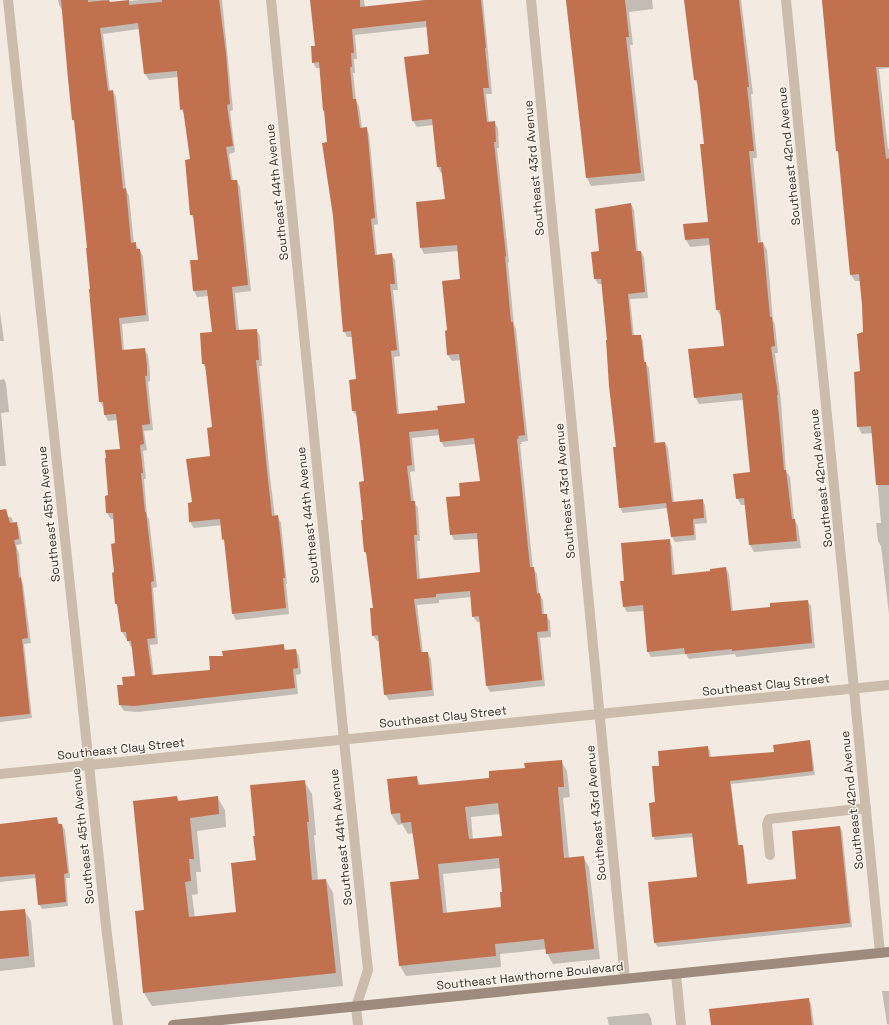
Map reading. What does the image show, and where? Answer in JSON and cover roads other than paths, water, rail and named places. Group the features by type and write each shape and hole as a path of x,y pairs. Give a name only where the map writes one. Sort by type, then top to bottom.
{"main road":[{"name":"Southeast Hawthorne Boulevard","path":"173,1025 885,953"}],"street":[{"name":"Southeast 45th Avenue","path":"8,0 114,1002 118,1025"},
{"name":"Southeast 44th Avenue","path":"271,0 368,970 356,1007 358,1025"},
{"name":"Southeast 43rd Avenue","path":"531,0 625,980"},
{"name":"Southeast 42nd Avenue","path":"786,0 866,808 885,953"},
{"name":"Southeast Clay Street","path":"0,774 889,685"},
{"path":"770,856 767,826 769,819 866,808"},
{"path":"676,974 678,1009 681,1025"}]}
